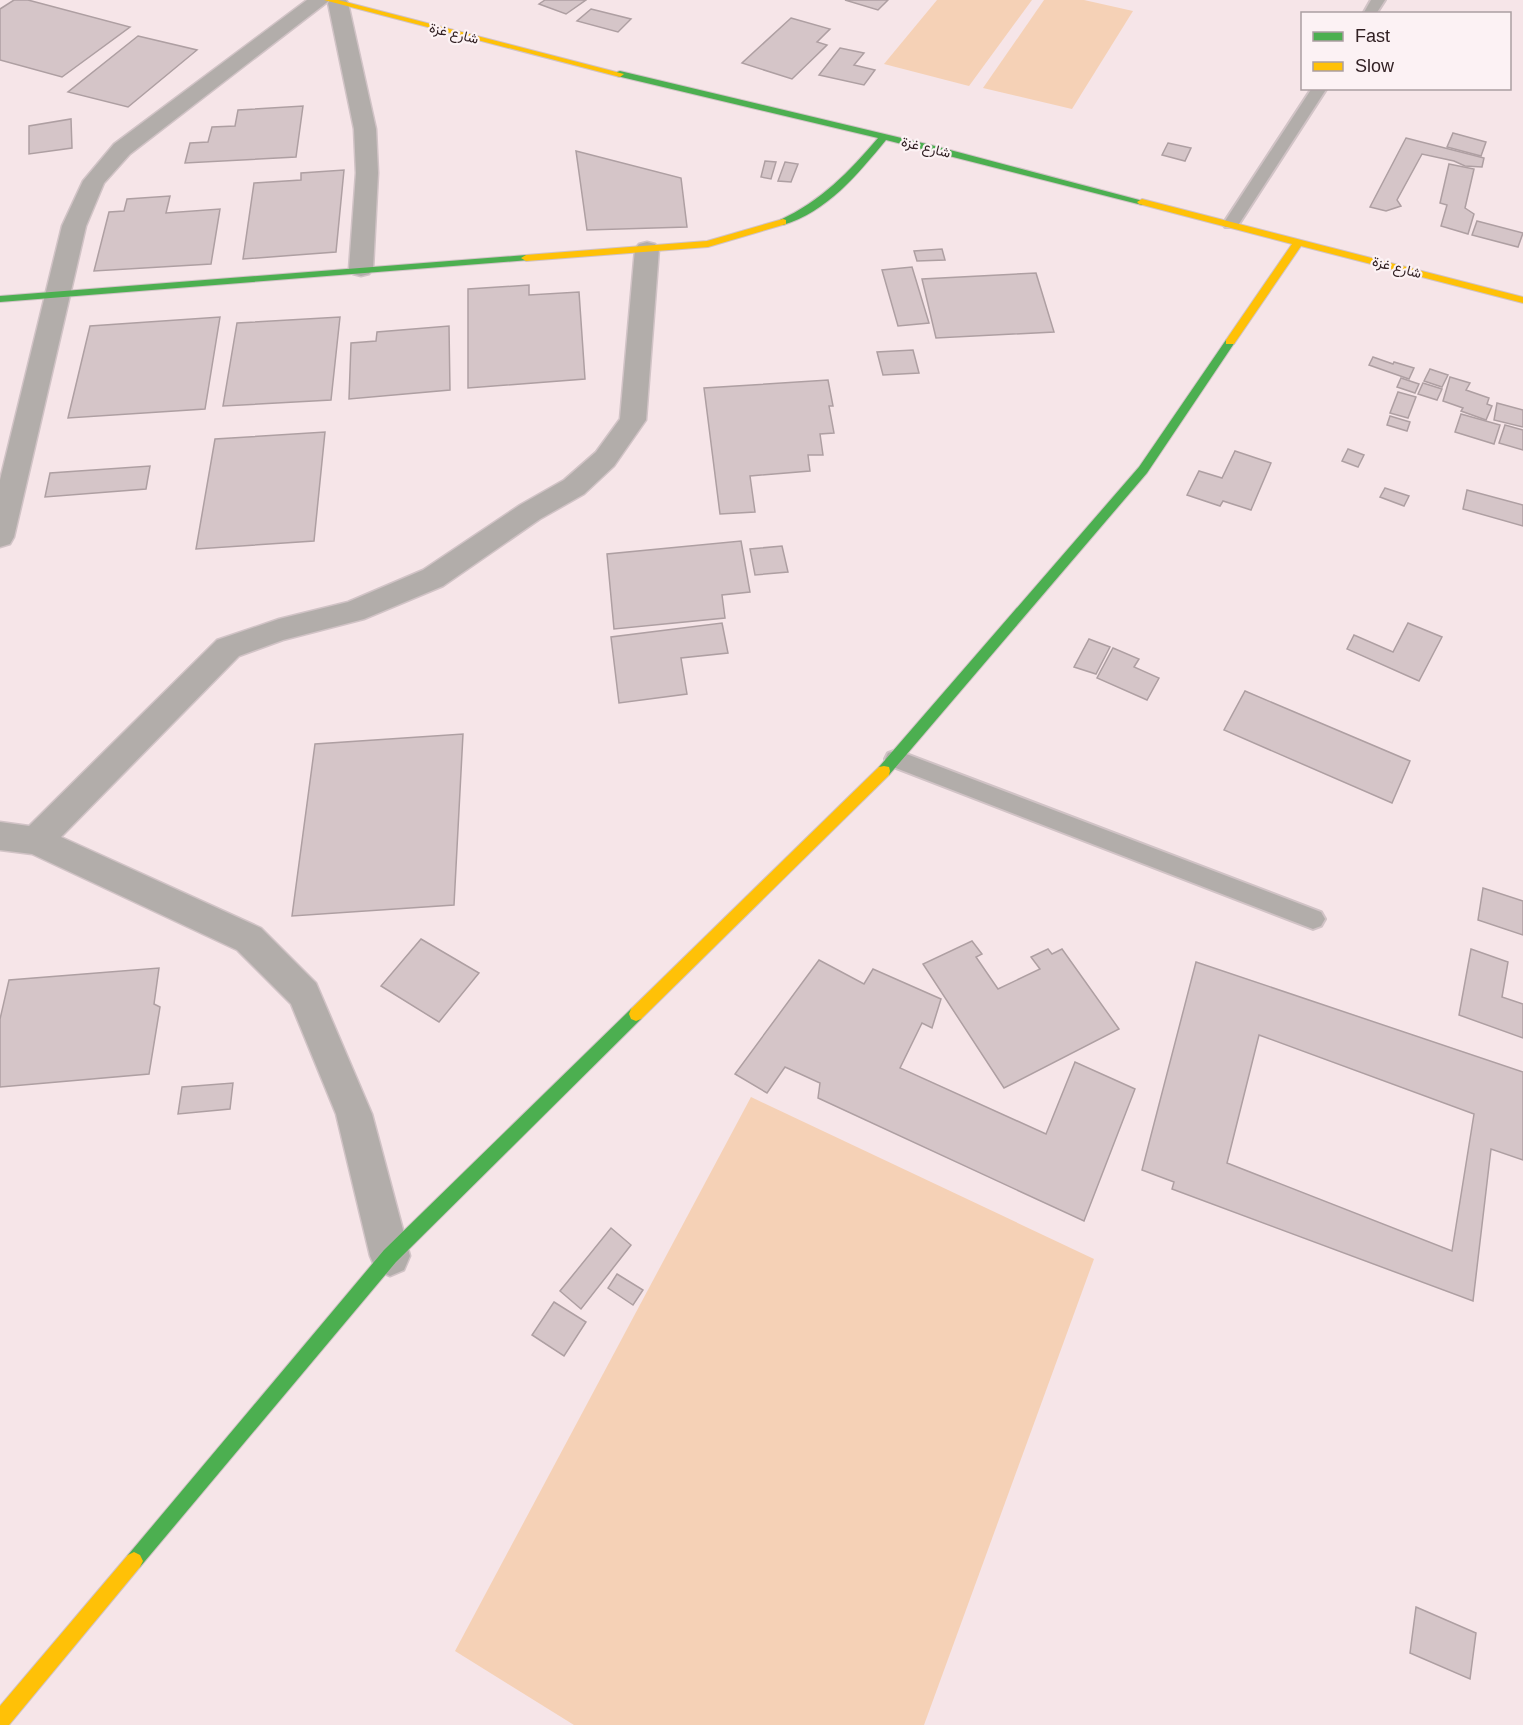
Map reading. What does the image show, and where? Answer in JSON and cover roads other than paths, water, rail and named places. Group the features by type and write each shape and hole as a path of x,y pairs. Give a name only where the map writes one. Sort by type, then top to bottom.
{"street":[{"name":"شارع غزة","path":"329,1 884,137 1299,241 1523,300"},
{"path":"0,537 57,293 78,218 94,181 122,149 329,1 365,129 366,173 361,269"},
{"path":"0,299 361,269 708,244 756,233 797,216 829,197 884,137"},
{"path":"0,1721 390,1256 896,759 1143,470 1299,241"},
{"path":"36,841 228,648 279,630 354,611 433,578 530,512 574,487 605,459 633,420 647,249"},
{"path":"0,836 36,841 249,939 304,994 354,1114 390,1256"}],"lane":[{"path":"1231,224 1319,90"},
{"path":"896,759 1313,919"}]}
